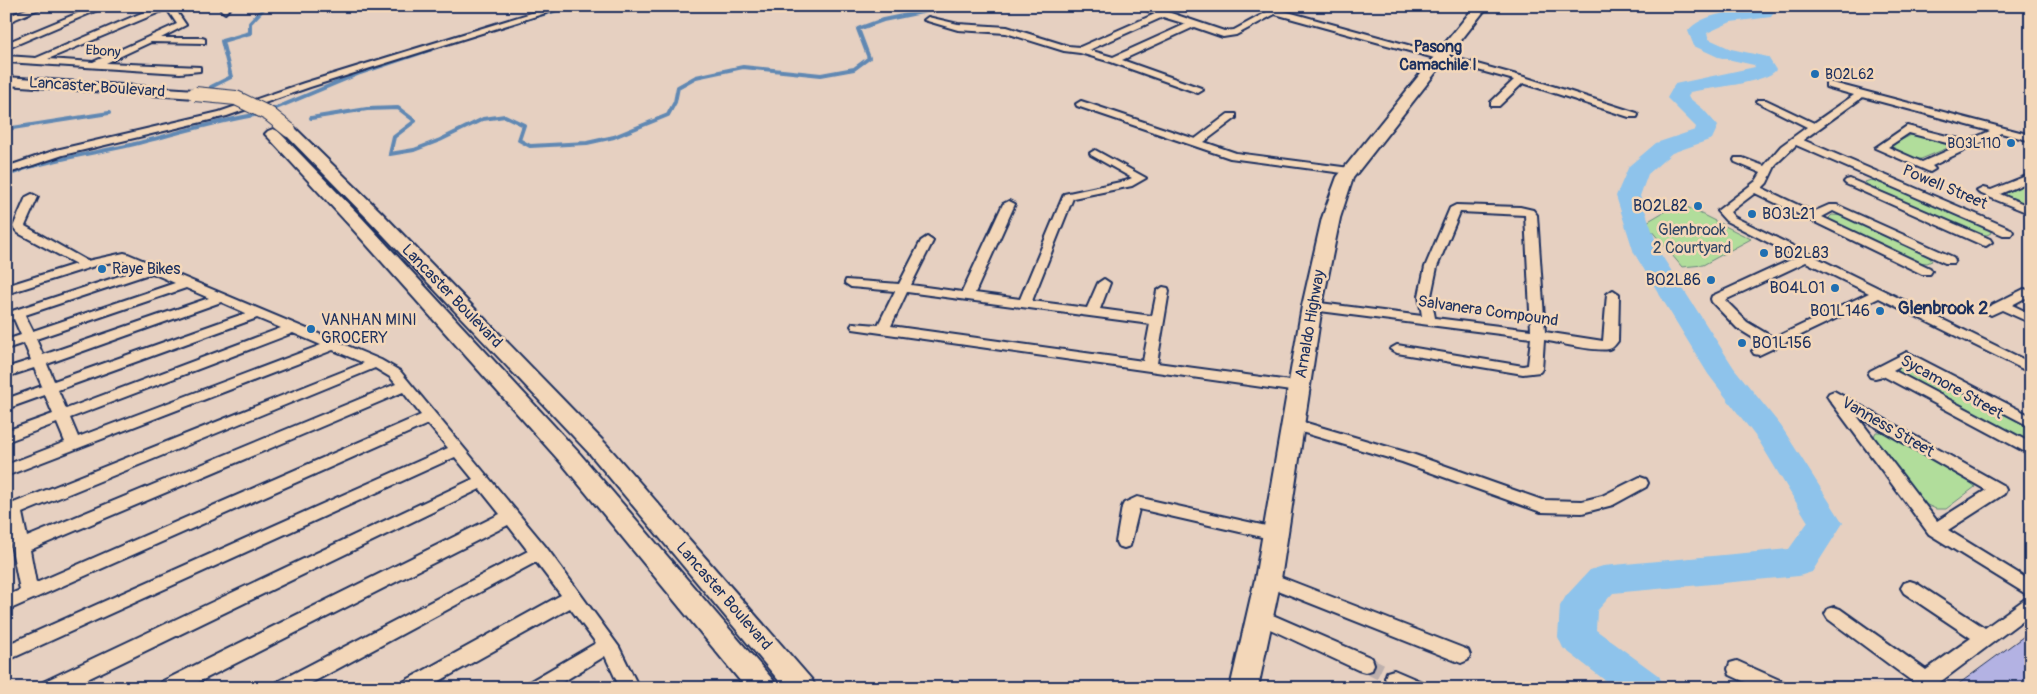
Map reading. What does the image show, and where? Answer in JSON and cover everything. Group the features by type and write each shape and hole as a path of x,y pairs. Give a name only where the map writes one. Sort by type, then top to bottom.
{"main road":[{"name":"Arnaldo Highway","path":"1249,686 1259,616 1268,579 1312,306 1331,218 1345,178 1482,6"},
{"name":"Lancaster Boulevard","path":"6,80 189,96 233,105 281,132 375,216 598,449 802,688"},
{"name":"Lancaster Boulevard","path":"6,88 189,96"},
{"name":"Lancaster Boulevard","path":"281,132 356,222 572,460 763,688"}],"street":[{"path":"6,20 42,6"},
{"path":"6,46 103,6"},
{"path":"37,61 168,6 182,25 94,64"},
{"path":"6,158 11,170 69,149 178,126 223,114 307,85 564,6"},
{"path":"1141,6 1216,33 1229,34 1274,11"},
{"path":"1256,6 1521,79 1633,115"},
{"path":"1081,50 1163,14"},
{"path":"928,20 958,27 1007,30 1067,49 1081,50 1114,60 1198,90"},
{"path":"1114,60 1192,25"},
{"path":"149,40 202,41"},
{"name":"Ebony","path":"6,58 180,70 198,69"},
{"path":"1495,104 1521,79"},
{"path":"1829,85 2031,138"},
{"path":"1861,94 1776,156 1766,170 1761,183 1723,211 1730,219 2031,369"},
{"path":"1762,102 1815,127"},
{"path":"1081,104 1234,156 1345,178"},
{"path":"1196,143 1232,116"},
{"path":"1968,145 1907,129 1880,148 1927,168 2000,130"},
{"name":"Powell Street","path":"1795,141 2010,230"},
{"path":"1025,303 1068,196 1128,184 1140,178 1095,153"},
{"path":"1739,160 1766,170"},
{"name":"Powell Street","path":"1870,173 1847,183 1983,244 2010,230"},
{"path":"2031,177 1987,193 2031,210"},
{"path":"1753,188 1921,273 1949,260 1833,207 1813,217"},
{"path":"32,197 19,227 86,265"},
{"path":"967,296 1009,204"},
{"path":"1397,349 1523,370 1535,369 1538,335 1531,215 1529,212 1520,210 1456,208 1431,266 1425,296 1428,321"},
{"path":"883,330 927,240"},
{"path":"6,290 86,265 124,257 376,363 395,374 540,552 607,645 626,676 630,688"},
{"path":"1774,344 1742,325 1718,299 1807,258"},
{"path":"74,445 29,338 12,315 153,269"},
{"path":"6,345 187,283"},
{"path":"851,283 1025,303 1158,321"},
{"path":"1092,312 1104,283"},
{"path":"1149,366 1163,291"},
{"path":"1759,352 1879,293"},
{"path":"2031,296 2024,293 1996,308 2031,319"},
{"name":"Salvanera Compound","path":"1312,306 1607,345 1611,341 1613,294"},
{"path":"6,373 221,298"},
{"path":"6,404 258,313"},
{"path":"858,326 1298,387"},
{"path":"6,437 294,328"},
{"path":"6,471 333,345"},
{"name":"Sycamore Street","path":"2031,422 1907,356 1879,372 2031,450"},
{"path":"30,594 10,511 376,363"},
{"path":"20,547 404,386"},
{"name":"Vanness Street","path":"1935,530 1998,490 1834,396 1935,530 2031,590"},
{"path":"6,604 431,417"},
{"path":"1293,424 1406,458 1541,506 1582,507 1607,501 1640,483"},
{"path":"6,653 458,450"},
{"path":"50,688 482,481"},
{"path":"1124,542 1130,506 1137,503 1275,534"},
{"path":"168,688 511,516"},
{"path":"284,688 540,552"},
{"path":"1268,579 1461,655"},
{"path":"1910,588 1985,637"},
{"path":"410,688 572,598"},
{"path":"1834,614 1923,684 2031,604"},
{"path":"1259,616 1365,664"},
{"path":"536,688 607,645"},
{"path":"1737,668 1777,688"},
{"path":"1394,678 1415,688"}],"green space":[{"path":"1913,134 1946,143 1950,147 1921,159 1913,159 1890,149 1890,146"},
{"path":"1871,180 1884,182 1989,228 1991,233 1987,235 1977,234 1870,188 1865,182"},
{"path":"2031,182 2031,207 2009,199 2006,193"},
{"name":"Glenbrook 2 Courtyard","path":"1679,203 1751,239 1703,265 1682,267 1645,223"},
{"path":"1832,215 1845,216 1927,254 1932,261 1927,263 1917,262 1831,222 1829,218"},
{"path":"1906,364 1917,366 2031,426 2031,445 1900,374 1898,366"},
{"path":"1876,432 1888,432 1971,481 1975,487 1946,509 1936,509 1925,504 1875,438"}],"building":[{"path":"2031,631 2031,688 1953,688 1975,672"}],"waterway":[{"path":"211,87 231,77 222,41 250,33 250,23 266,6"},
{"path":"516,22 571,6"},
{"path":"311,118 367,109 398,108 415,121 394,137 390,154 414,150 440,140 483,119 505,116 524,125 519,140 530,146 587,143 614,137 668,115 675,102 678,87 696,77 743,67 821,75 854,69 869,58 858,29 883,20 951,6"},
{"path":"1645,688 1577,637 1579,606 1603,580 1799,562 1826,523 1770,434 1723,374 1647,253 1628,196 1637,171 1664,148 1704,134 1707,126 1696,113 1677,98 1682,88 1756,74 1766,70 1761,61 1725,53 1701,42 1697,31 1722,19 1765,13 1768,6"},
{"path":"269,111 360,73 432,49"},
{"path":"6,129 109,113"},
{"path":"17,171 58,160 126,146 210,124 261,114"},
{"path":"6,175 21,170"}],"tunnel":[{"path":"1365,664 1394,678"}],"place":[{"name":"B02L62","path":"1815,74"},
{"name":"B03L110","path":"2011,143"},
{"name":"B02L82","path":"1698,206"},
{"name":"B03L21","path":"1752,214"},
{"name":"B02L83","path":"1764,253"},
{"name":"Raye Bikes","path":"102,269"},
{"name":"B02L86","path":"1711,280"},
{"name":"B04L01","path":"1835,288"},
{"name":"B01L146","path":"1880,311"},
{"name":"VANHAN MINI GROCERY","path":"311,329"},
{"name":"B01L156","path":"1742,343"}],"district":[{"name":"Pasong Camachile I","path":"1438,56"},
{"name":"Glenbrook 2","path":"1943,308"}]}
